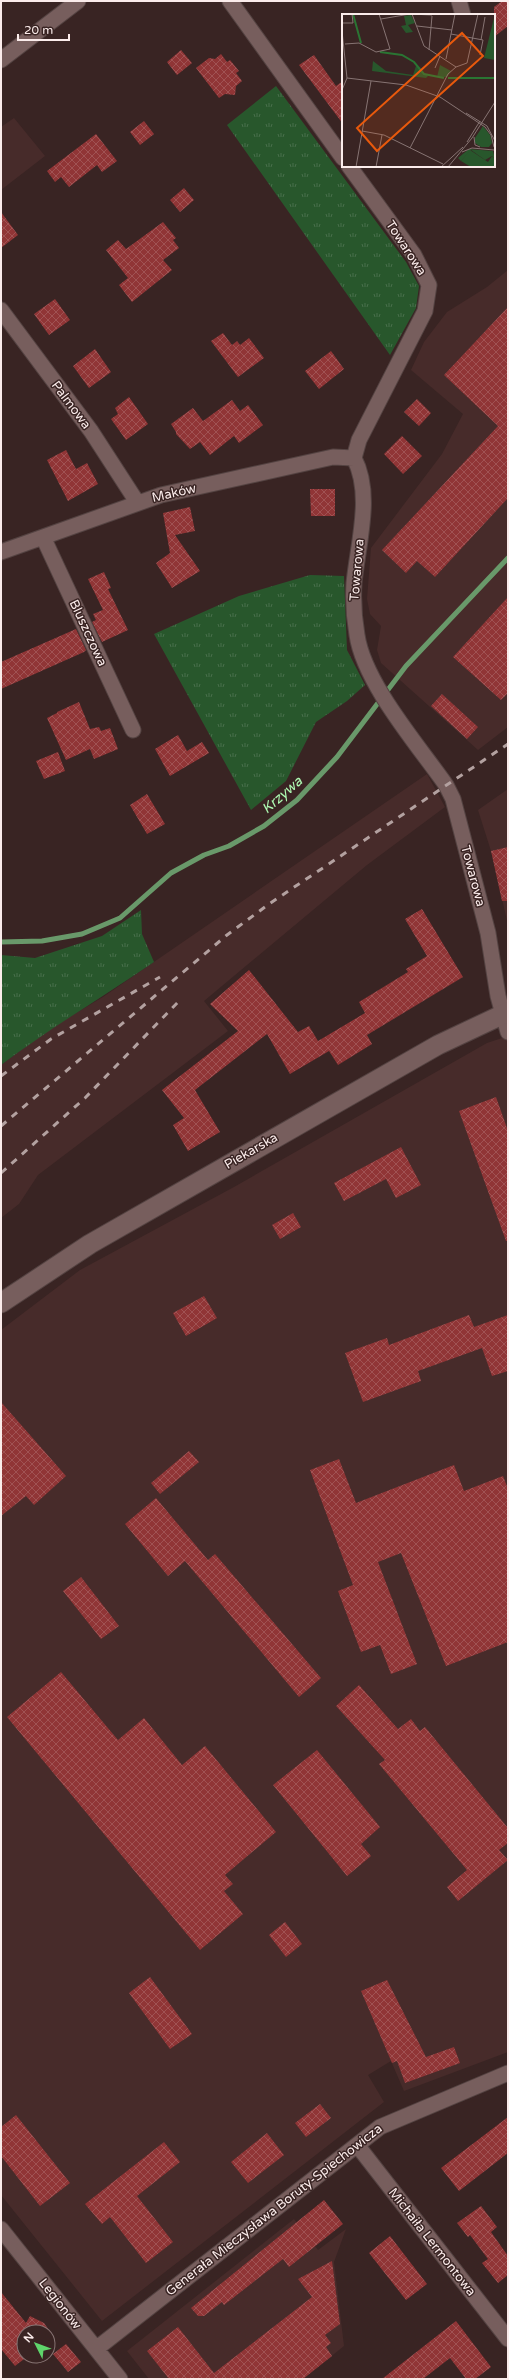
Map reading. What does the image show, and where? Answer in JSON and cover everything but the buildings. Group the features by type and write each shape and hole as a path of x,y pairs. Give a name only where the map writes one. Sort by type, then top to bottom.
{"street":[{"path":"1,60 78,1"},
{"path":"230,1 342,157"},
{"path":"459,1 463,14"},
{"name":"Towarowa","path":"350,167 414,255 429,285 425,311 359,440 354,458 362,473 363,497 354,584 354,610 357,637 366,664 376,686 446,785 453,799 488,933 508,1032"},
{"name":"Palmowa","path":"1,310 91,430 137,502"},
{"name":"Maków","path":"1,552 137,502 333,457 354,458"},
{"name":"Bluszczowa","path":"44,537 133,730"},
{"name":"Piekarska","path":"1,1303 90,1244 438,1045 505,1013"},
{"name":"Generała Mieczysława Boruty-Spiechowicza","path":"96,2349 388,2122 508,2073"},
{"name":"Michaiła Lermontowa","path":"357,2145 508,2339"},
{"name":"Legionów","path":"1,2229 120,2379"}],"shaded area":[{"path":"14,118 45,156 1,190 1,127"},
{"path":"508,270 508,727 478,750 381,663 377,650 381,626 370,614 367,599 371,548 442,454 463,414 411,370 424,342 447,312 487,287"},
{"path":"427,774 445,807 367,865 204,1001 228,1031 38,1175 19,1204 1,1218 1,1065 46,1031 103,997"},
{"path":"508,789 508,925 491,851 478,810"},
{"path":"508,1036 508,2052 404,2091 391,2061 368,2075 384,2102 102,2321 1,2195 1,1330 80,1270 234,1187 487,1043"},
{"path":"294,2219 318,2250 346,2229 334,2262 344,2346 303,2379 149,2379 127,2351"}],"green space":[{"path":"276,86 406,262 419,286 416,308 390,355 227,125"},
{"path":"310,575 344,576 347,650 365,685 347,701 316,722 286,781 251,810 154,634 239,596"},
{"path":"141,910 142,934 154,962 38,1038 1,1065 1,955 35,958 102,936"}],"waterway":[{"name":"Krzywa","path":"1,942 42,941 82,934 120,918 171,873 204,855 229,846 264,826 297,800 337,757 406,666 508,558"}],"railway":[{"path":"1,1126 227,935 269,904 508,744"},
{"path":"1,1076 51,1039 160,977"},
{"path":"1,1173 85,1098 179,1001"}]}
